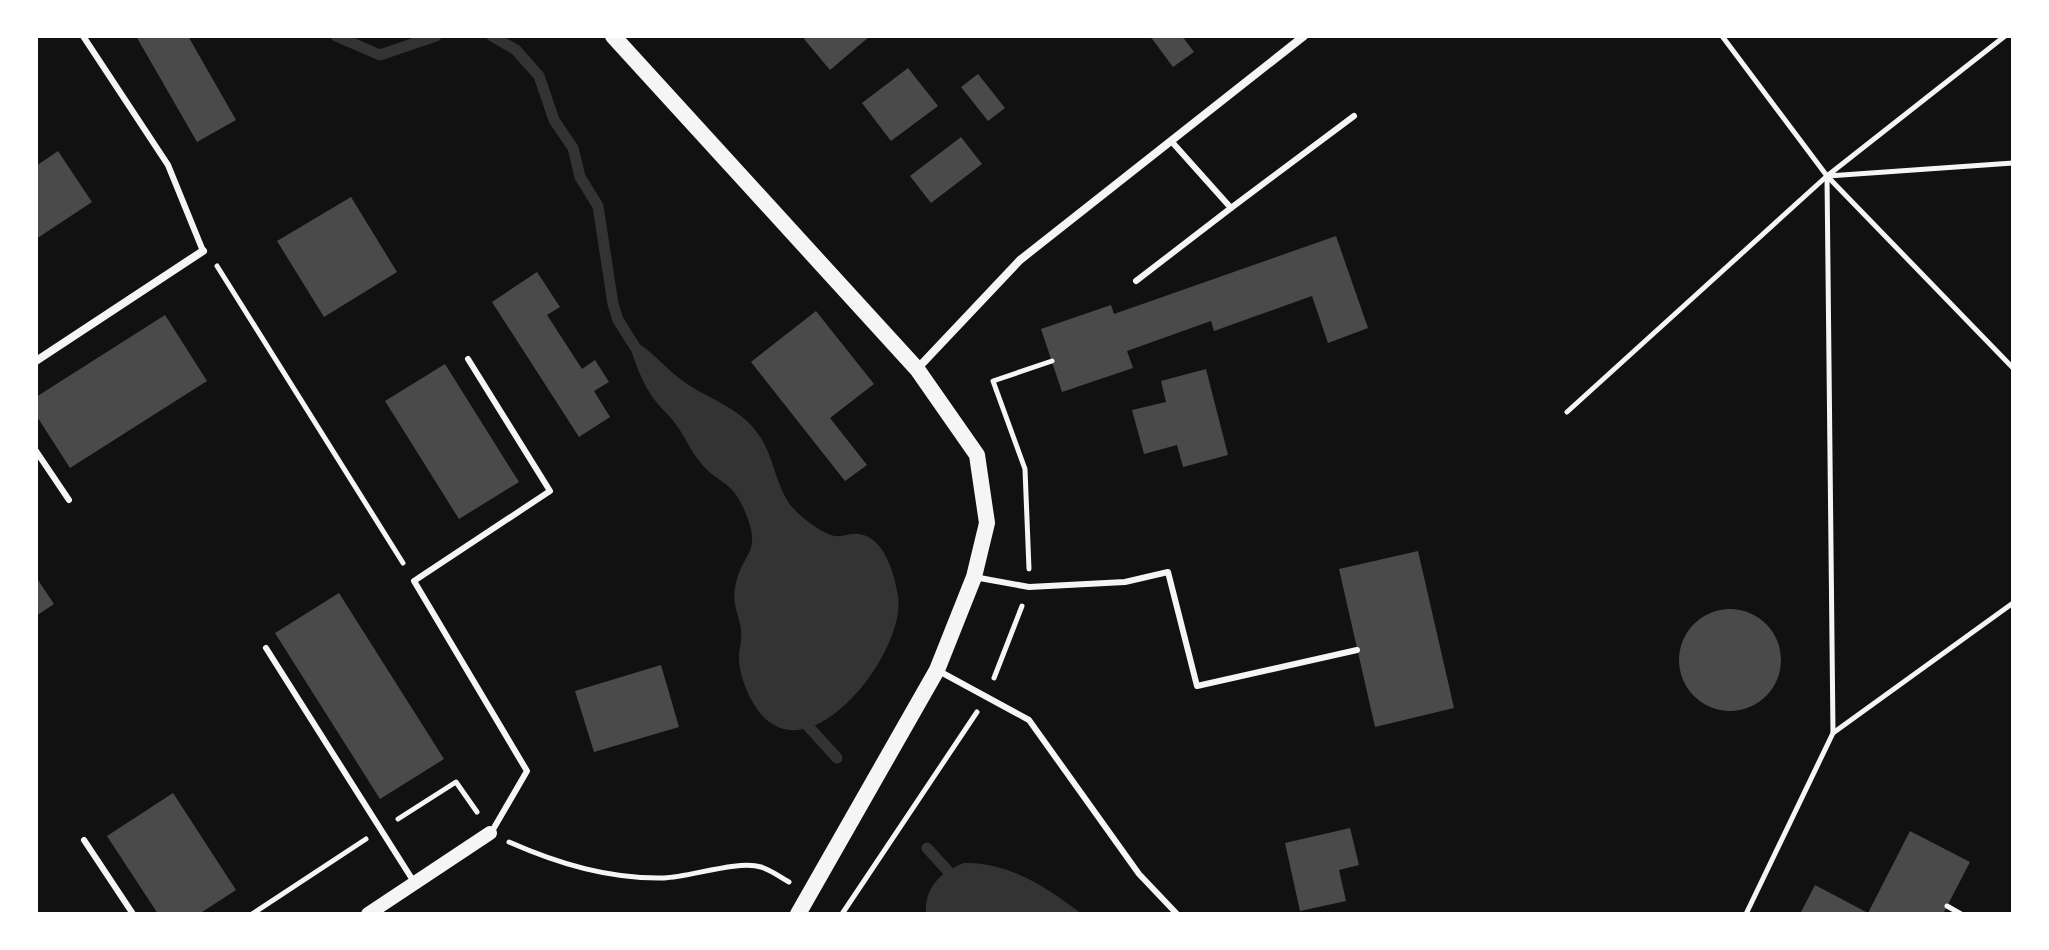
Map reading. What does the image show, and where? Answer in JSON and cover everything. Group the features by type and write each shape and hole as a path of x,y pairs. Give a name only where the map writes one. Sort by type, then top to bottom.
{"main road":[{"path":"613,36 917,369 977,455 987,523 974,577 937,670 798,914"}],"street":[{"path":"917,369 1020,260 1304,36"},
{"path":"36,361 203,251"},
{"path":"368,914 490,833"}],"lane":[{"path":"83,36 168,165 203,251"},
{"path":"1136,281 1354,116"},
{"path":"1172,142 1231,208"},
{"path":"468,359 550,491 414,581 527,771 490,833"},
{"path":"36,451 69,500"},
{"path":"974,577 1029,587 1125,582 1168,572 1197,686 1357,650"},
{"path":"266,648 415,883"},
{"path":"937,670 1029,720 1139,874 1177,914"},
{"path":"84,840 133,914"}],"path":[{"path":"1722,36 1827,176 2013,368"},
{"path":"1567,412 1827,176 2005,36"},
{"path":"1827,176 2013,163"},
{"path":"1746,914 1833,733 1827,176"},
{"path":"203,251 215,261 414,581"},
{"path":"842,914 987,697 1029,587 1025,469 993,381 1052,361"},
{"path":"1833,733 2013,603"},
{"path":"252,914 456,782 490,833 545,858 607,875 666,878 759,866 789,882"},
{"path":"1947,906 1961,914"}],"shaded area":[{"path":"627,337 690,386 733,410 752,427 766,447 788,502 802,517 830,535 859,534 868,537 876,542 887,558 898,596 896,621 886,649 870,677 848,702 824,721 799,730 776,726 755,706 740,667 741,630 734,594 738,575 752,544 750,524 734,492 700,462 675,423 652,396 639,372"},
{"path":"964,863 997,867 1027,878 1082,914 926,914 928,896 935,882"}],"building":[{"path":"136,36 188,36 236,120 197,142"},
{"path":"808,36 870,36 830,70 804,39"},
{"path":"1150,36 1182,36 1194,52 1173,67"},
{"path":"908,68 938,106 891,141 862,103"},
{"path":"978,74 1005,108 988,121 961,87"},
{"path":"961,137 982,164 931,203 910,176"},
{"path":"58,151 92,202 36,239 36,166"},
{"path":"351,197 397,272 324,317 277,241"},
{"path":"1336,236 1368,328 1328,343 1312,296 1214,331 1211,321 1127,351 1133,368 1062,392 1041,329 1111,305 1114,314"},
{"path":"537,272 560,307 547,315 582,369 595,360 609,382 594,391 610,417 579,437 492,302"},
{"path":"816,311 874,384 830,418 867,465 845,481 751,362"},
{"path":"165,315 207,381 70,468 36,415 36,397"},
{"path":"445,364 519,482 459,519 385,401"},
{"path":"1206,369 1228,455 1183,467 1177,445 1144,454 1132,410 1166,402 1161,381"},
{"path":"1418,551 1454,708 1375,727 1339,569"},
{"path":"36,577 54,604 36,616"},
{"path":"339,593 444,759 380,799 275,633"},
{"path":"1730,609 1750,613 1766,624 1777,640 1781,660 1777,680 1766,696 1750,707 1730,711 1710,707 1694,696 1683,680 1679,660 1683,640 1694,624 1710,613"},
{"path":"661,665 679,727 594,752 575,691"},
{"path":"173,793 236,890 199,914 158,914 107,836"},
{"path":"1350,828 1359,865 1339,870 1346,901 1300,911 1285,843"},
{"path":"1910,831 1970,862 1943,914 1800,914 1815,885 1868,913"}],"waterway":[{"path":"336,36 380,55 436,36"},
{"path":"492,36 516,50 539,76 554,120 573,148 580,177 598,206 613,304 618,320 635,347"},
{"path":"804,714 808,726 837,758"},
{"path":"927,848 947,870"}]}
